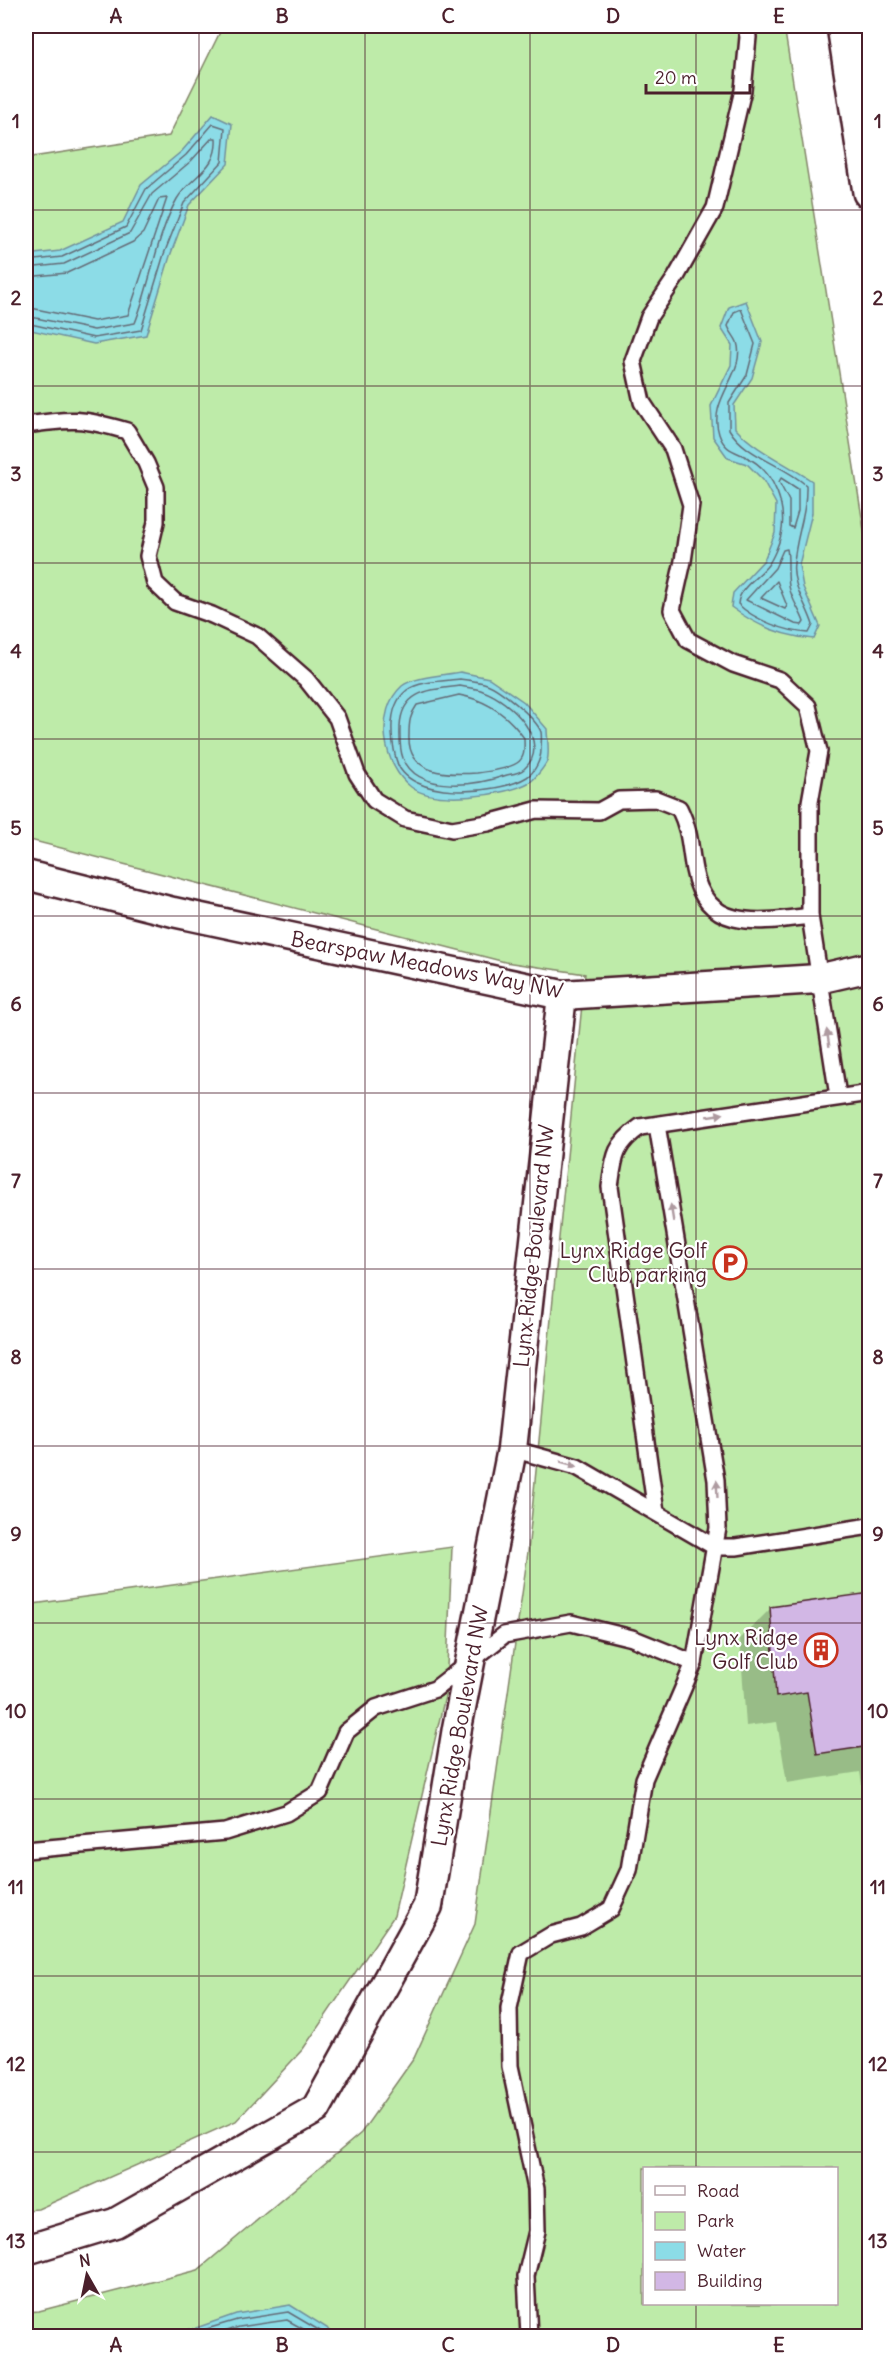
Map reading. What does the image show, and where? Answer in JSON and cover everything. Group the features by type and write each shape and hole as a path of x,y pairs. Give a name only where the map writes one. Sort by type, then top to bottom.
{"street":[{"path":"844,26 870,192"},
{"name":"Bearspaw Meadows Way NW","path":"26,875 173,912 562,995 818,979 870,967"},
{"name":"Lynx Ridge Boulevard NW","path":"26,2250 115,2223 316,2109 428,1906 471,1662 512,1449 562,995"}],"lane":[{"path":"746,26 748,37 743,90 715,208 676,277 649,317 633,361 642,402 673,449 691,505 683,561 672,610 688,640 732,664 780,680 808,706 819,751 810,802 810,916 838,1096"},
{"path":"26,425 60,419 88,419 127,431 146,463 156,487 156,522 148,556 155,583 175,602 212,615 257,636 306,679 337,718 357,774 374,800 405,819 452,829 488,823 536,810 599,811 619,800 656,799 679,808 690,831 694,872 704,900 729,918 764,922 810,916"},
{"path":"656,1512 609,1187 616,1151 625,1137 640,1127 870,1093"},
{"path":"529,2337 526,2276 537,2231 536,2189 510,2055 509,2008 521,1953 551,1935 581,1927 611,1910 629,1870 644,1779 694,1663 718,1527 716,1480 657,1125"},
{"path":"512,1449 577,1467 715,1547 736,1547 870,1526"},
{"path":"26,1850 225,1832 286,1813 320,1792 346,1732 376,1708 435,1689 504,1635 571,1623 632,1638 694,1663"}],"green space":[{"path":"223,26 784,26 870,568 869,2336 26,2336 26,2312 39,2311 198,2270 361,2133 414,2058 475,1924 528,1552 585,974 505,962 26,839 26,158 169,136"},
{"path":"452,1547 446,1692 394,1916 303,2049 236,2121 38,2209 26,2210 26,1605"}],"water":[{"path":"213,115 232,124 228,164 189,205 170,256 146,335 94,344 26,329 26,255 60,251 123,222 141,185 182,151"},
{"path":"746,301 762,342 752,378 734,405 735,428 762,450 812,481 812,513 799,565 803,587 820,626 814,639 792,636 770,629 731,607 733,593 764,560 775,533 776,504 763,480 747,464 728,458 713,437 711,406 731,365 732,345 721,328 729,307"},
{"path":"460,672 489,678 524,702 547,729 547,761 530,782 505,791 452,797 422,793 401,778 388,752 386,738 385,723 393,697 402,686 414,680"},
{"path":"290,2305 327,2328 333,2336 151,2336 196,2328 236,2314"}],"building":[{"name":"Lynx Ridge Golf Club","path":"870,1593 870,1746 817,1754 807,1692 776,1697 770,1607"}],"place":[{"name":"Lynx Ridge Golf Club parking","path":"730,1263"},
{"name":"Lynx Ridge Golf Club","path":"821,1650"}]}
